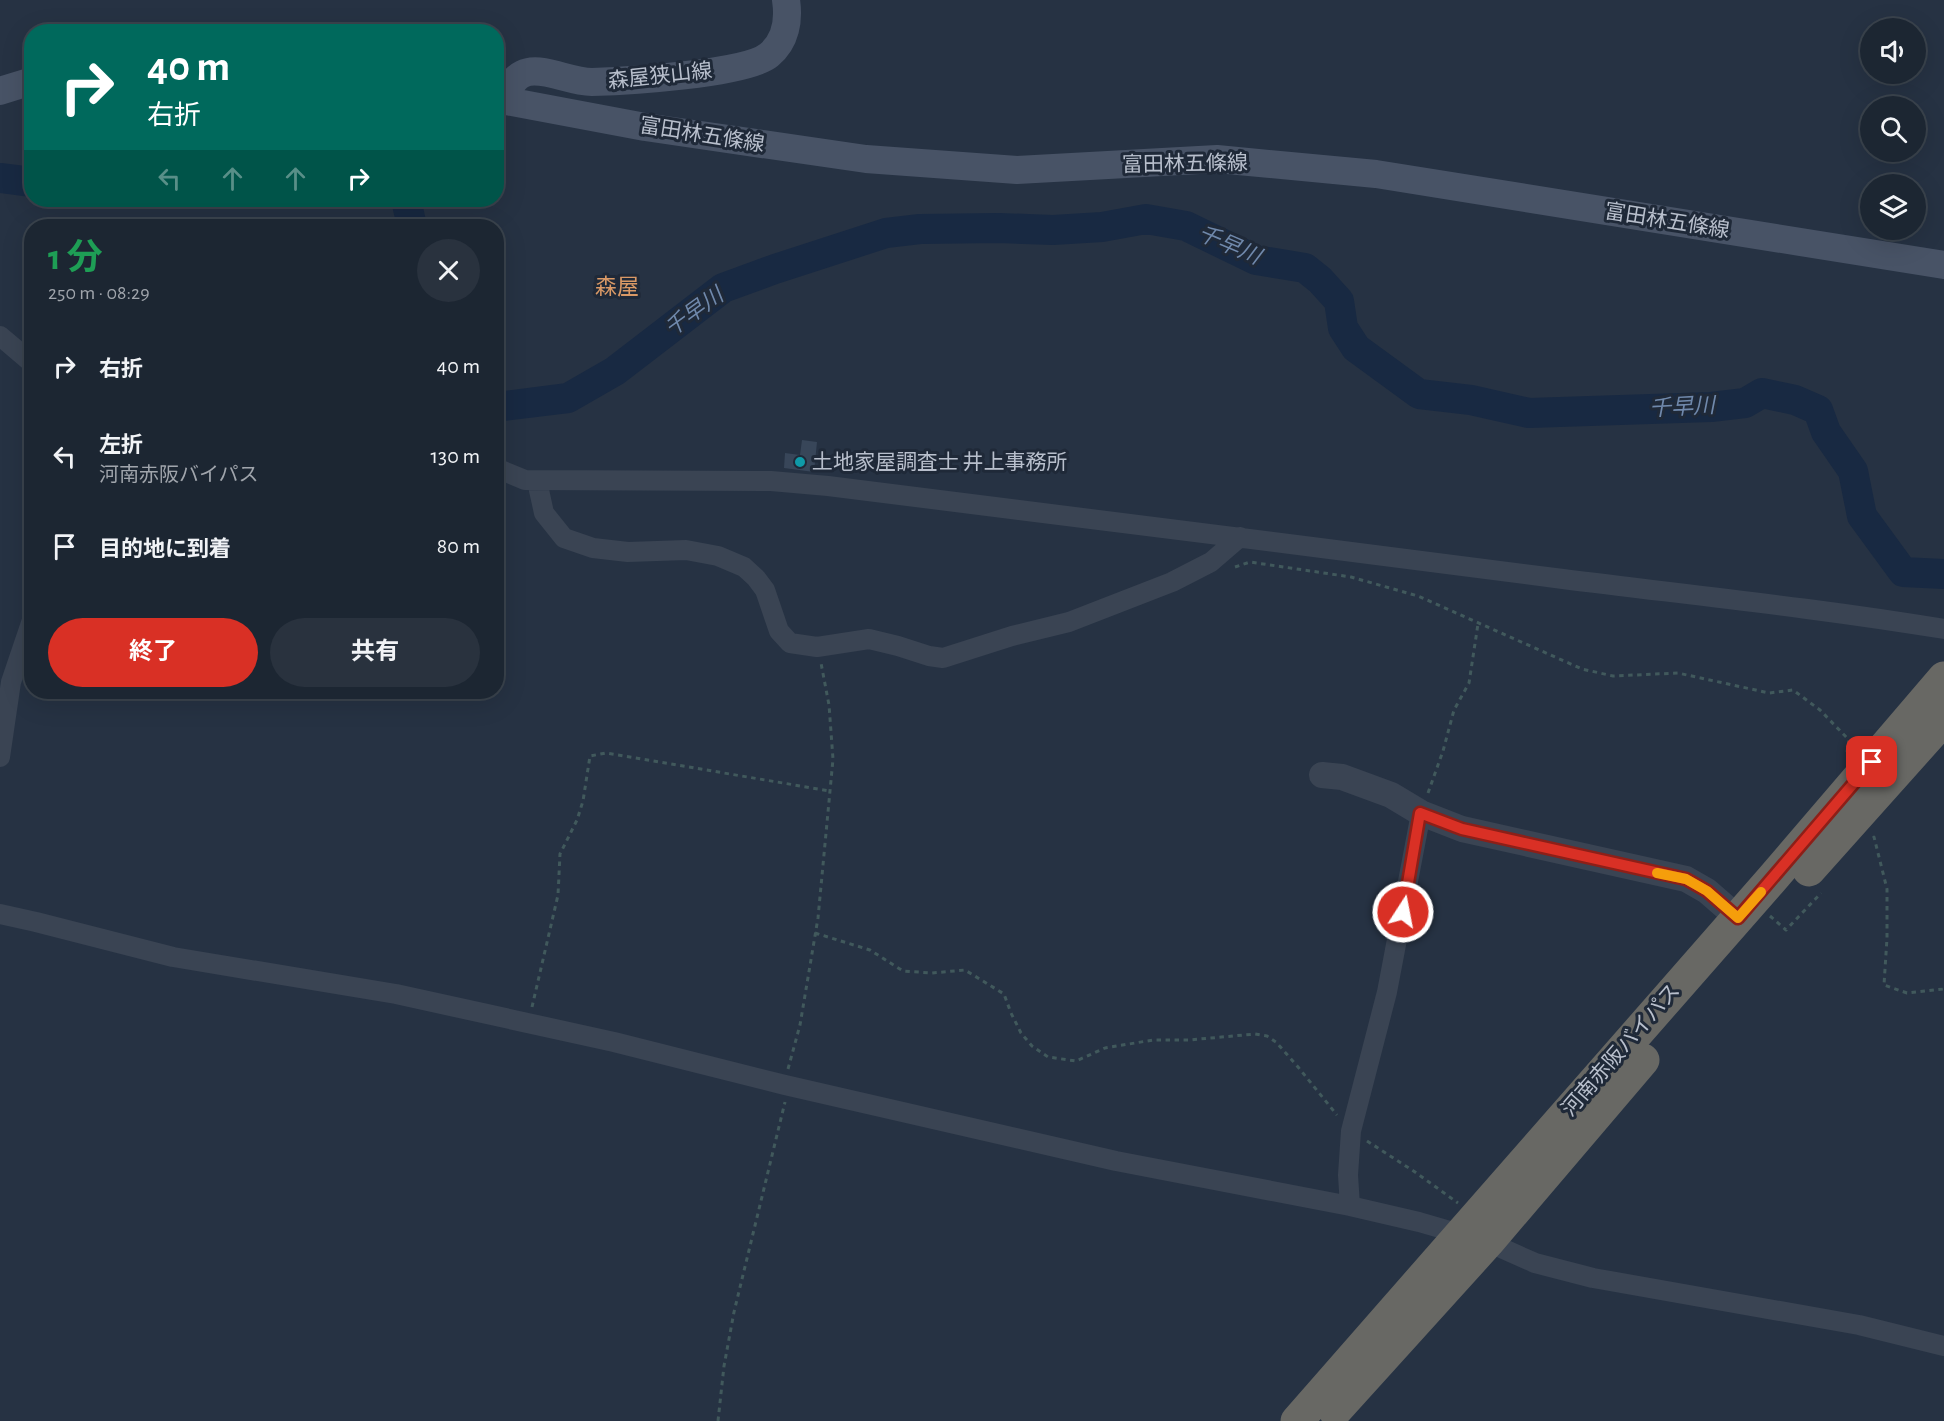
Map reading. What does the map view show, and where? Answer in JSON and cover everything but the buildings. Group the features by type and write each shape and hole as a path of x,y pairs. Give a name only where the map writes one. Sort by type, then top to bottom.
{"highway":[{"name":"河南赤阪バイパス","path":"1297,1421 1475,1230 1661,1038 1753,916 1944,678"},
{"name":"河南赤阪バイパス","path":"1753,916 1944,719"},
{"name":"河南赤阪バイパス","path":"1326,1421 1475,1230"}],"main road":[{"name":"森屋狭山線","path":"504,96 514,80 522,74 533,71 543,71 576,81 592,82 713,71 759,61 777,46 785,34 788,12 786,0"},
{"path":"0,91 24,84"},
{"name":"富田林五條線","path":"504,101 645,127 866,159 1017,170 1217,159 1376,174 1944,265"}],"street":[{"path":"0,336 24,356"},
{"path":"504,471 525,480 537,481 771,481 948,500 1564,580 1852,614 1944,629"},
{"path":"537,481 544,513 564,538 593,549 628,552 686,550 718,556 744,567 765,590 778,631 790,643 817,647 869,639 943,658 1020,634 1048,629 1172,582 1211,562 1240,537"},
{"path":"0,757 11,682 24,644"},
{"path":"1322,775 1342,777 1391,795 1420,813 1462,829 1686,879 1753,916"},
{"path":"1350,1206 1348,1175 1350,1131 1387,992 1420,813"},
{"path":"0,914 173,957 396,994 614,1042 784,1085 1116,1161 1350,1206 1419,1222 1475,1230 1535,1263 1593,1278 1859,1325 1944,1346"}],"path":[{"path":"1229,569 1250,562 1352,577 1418,596 1582,669 1613,676 1678,673 1770,693 1792,690 1820,710 1849,740 1846,758"},
{"path":"1420,813 1443,751 1454,710 1469,683 1478,624"},
{"path":"718,1421 724,1366 734,1312 785,1100 784,1085 800,1024 811,965 833,759 829,705 817,647"},
{"path":"528,1024 558,895 560,854 577,820 583,801 590,756 606,753 830,791"},
{"path":"1866,845 1874,837 1887,889 1884,985 1907,993 1943,989"},
{"path":"1753,916 1786,930 1826,887"},
{"path":"815,933 870,950 903,971 932,973 965,970 1004,994 1021,1033 1032,1046 1048,1057 1076,1061 1105,1048 1154,1040 1267,1035 1298,1067 1350,1131 1415,1172 1475,1230"}],"waterway":[{"name":"千早川","path":"0,178 24,181"},
{"name":"千早川","path":"408,207 410,219"},
{"name":"千早川","path":"504,406 568,398 615,371 723,288 886,233 920,229 1053,230 1102,227 1146,219 1186,226 1256,260 1305,268 1320,280 1339,301 1343,328 1356,348 1419,394 1471,400 1529,413 1711,407 1745,403 1762,393 1795,400 1818,410 1826,432 1853,471 1862,516 1903,572 1944,574"}],"slow traffic":[{"path":"1657,873 1686,879 1707,891 1738,918 1761,892"}],"place":[{"name":"土地家屋調査士 井上事務所","path":"800,462"}],"district":[{"name":"森屋","path":"617,287"}],"route":[{"path":"1403,912 1420,813 1462,829 1686,879 1707,891 1738,918 1872,762"}]}
